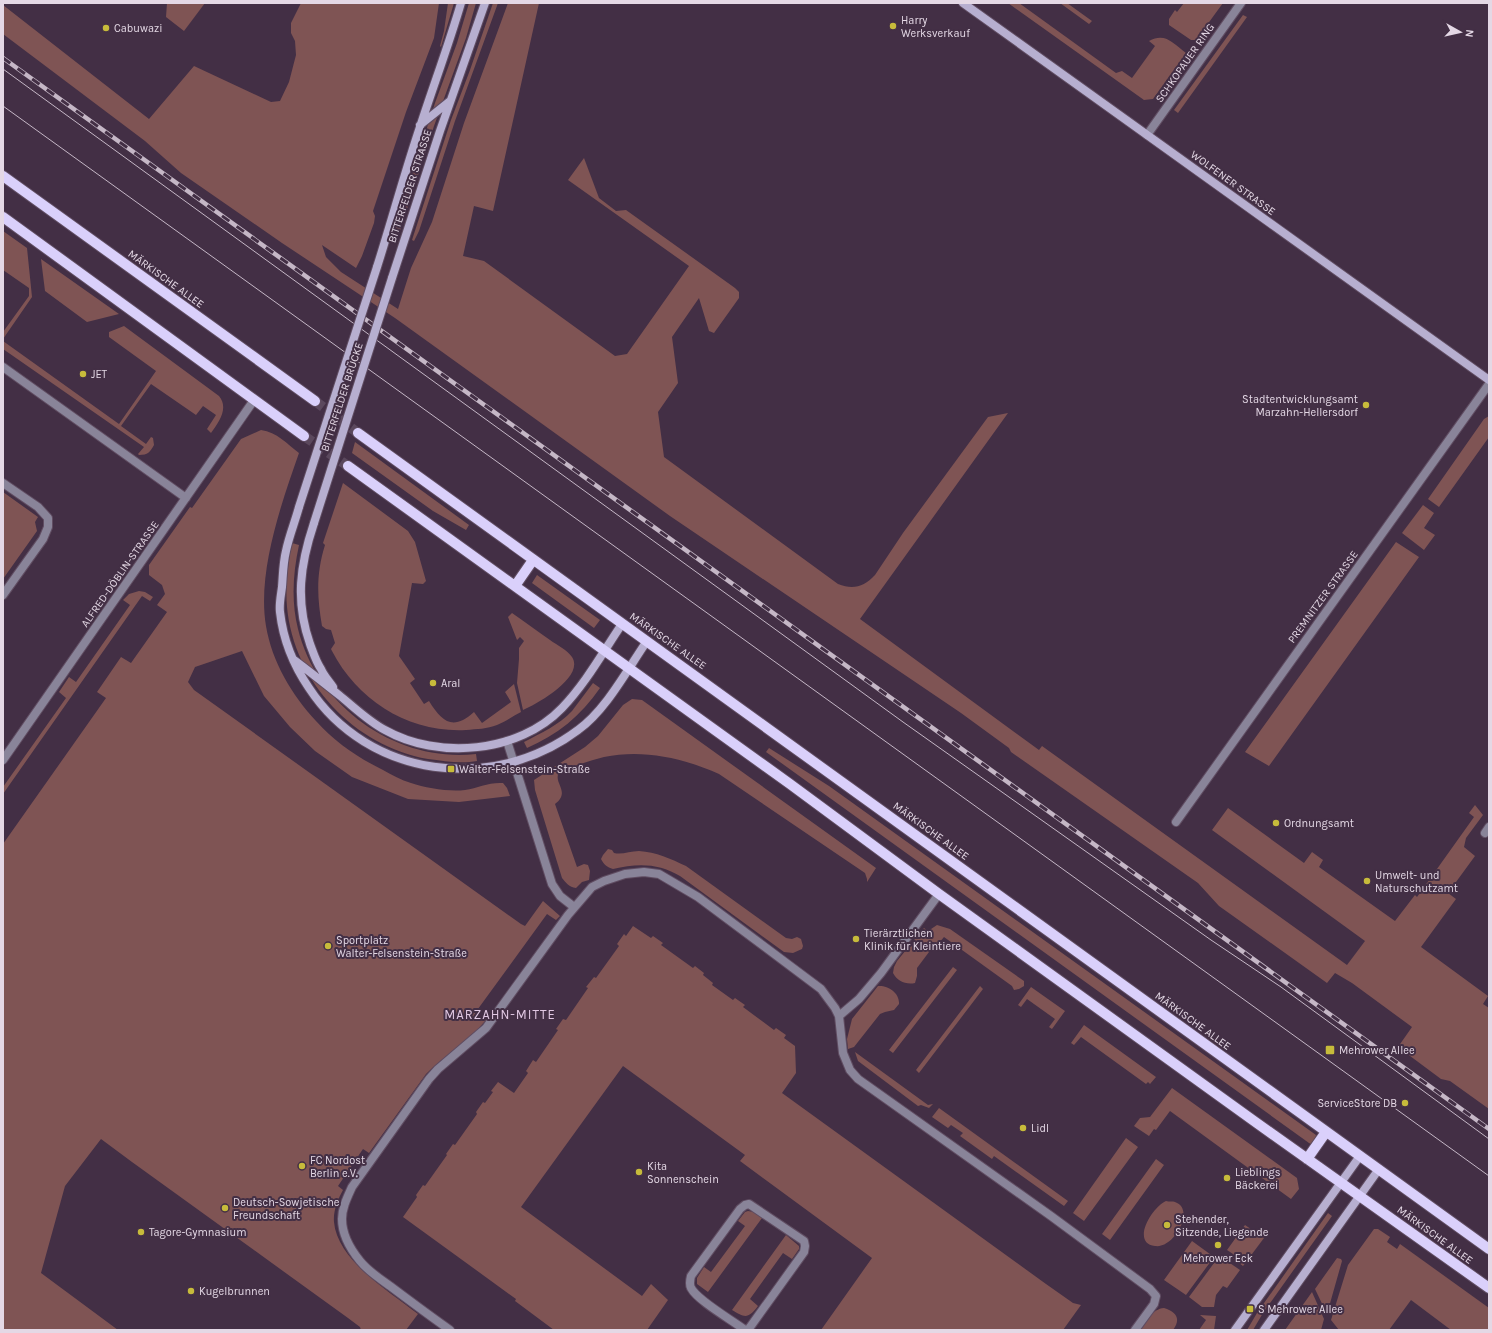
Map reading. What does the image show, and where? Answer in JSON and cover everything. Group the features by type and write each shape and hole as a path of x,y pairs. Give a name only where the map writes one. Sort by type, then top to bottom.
{"main road":[{"name":"BITTERFELDER STRASSE","path":"377,267 420,125 452,36 461,3"},
{"name":"BITTERFELDER STRASSE","path":"392,278 450,101 485,3"},
{"name":"WOLFENER STRASSE","path":"964,3 1489,380"},
{"name":"BITTERFELDER STRASSE","path":"420,125 450,101"},
{"name":"MÄRKISCHE ALLEE","path":"3,176 315,401"},
{"path":"3,217 304,436"},
{"name":"BITTERFELDER BRÜCKE","path":"293,659 283,629 280,611 286,551 377,267"},
{"name":"BITTERFELDER BRÜCKE","path":"340,696 321,670 308,638 301,606 300,588 303,559 392,278"},
{"name":"MÄRKISCHE ALLEE","path":"358,433 622,624 729,699 1489,1249"},
{"name":"MÄRKISCHE ALLEE","path":"348,466 790,784 939,894 1489,1288"},
{"path":"515,586 533,560"},
{"path":"293,659 362,715 385,731 428,746 476,748 507,741 534,729 562,708 588,674 622,624"},
{"path":"293,659 303,680 328,712 346,729 375,749 396,758 421,765 451,769 483,768 514,763 544,751 578,730 600,710 647,641"},
{"path":"1307,1159 1326,1132"},
{"path":"1235,1330 1360,1156"},
{"path":"1264,1330 1379,1170"}],"street":[{"name":"SCHKOPAUER RING","path":"1147,135 1241,3"},
{"path":"3,367 186,498"},
{"name":"PREMNITZER STRASSE","path":"1176,822 1489,384"},
{"name":"ALFRED-DÖBLIN-STRASSE","path":"3,760 254,400"},
{"path":"3,483 38,507 48,518 48,527 43,539 3,595"},
{"path":"507,741 552,884 560,896 574,907"},
{"path":"450,1330 360,1261 349,1245 343,1229 342,1220 343,1210 352,1187 426,1082 438,1069 486,1028 574,907 592,887 625,874 644,872 660,874 698,897 821,989 835,1008 838,1016 843,1053 850,1070 858,1079 1145,1284 1156,1296 1154,1304 1136,1330"},
{"path":"838,1016 859,999 939,894"},
{"path":"749,1204 804,1241 806,1246 804,1252 747,1330 697,1296 691,1288 689,1281 690,1276 740,1209 749,1204"}],"shaded area":[{"path":"167,3 205,3 184,31 166,17"},
{"path":"301,3 439,3 434,38 406,112 373,211 375,216 374,223 356,268 322,245 326,257 341,272 398,309 411,268 432,222 464,123 508,3 539,3 493,211 474,206 463,256 484,261 615,356 627,354 689,266 568,180 584,158 599,198 616,211 626,210 735,288 739,292 739,298 714,333 709,331 699,298 672,337 678,383 658,412 664,457 838,584 849,587 858,586 867,582 875,575 903,533 988,417 1008,413 860,619 1039,750 1042,746 1347,965 1365,941 1212,830 1228,808 1304,863 1312,852 1323,860 1319,867 1395,921 1415,895 1417,897 1474,817 1469,813 1475,805 1483,815 1466,838 1464,847 1475,856 1448,893 1456,899 1421,947 1488,996 1483,1004 1489,1008 1489,1109 1450,1081 1441,1079 1398,1047 1412,1027 1352,983 1335,973 1327,983 1219,906 1198,883 1011,752 1009,748 961,713 670,516 395,318 282,243 181,173 145,141 3,34 3,5 149,119 194,66 271,102 280,101 289,82 296,55 295,41 291,33 291,23"},
{"path":"448,3 454,3 441,47 440,46"},
{"path":"469,3 476,3 466,38 434,126 396,243 390,242 435,103 457,43"},
{"path":"493,3 498,3 455,121 419,231 414,241 412,240 451,120"},
{"path":"1008,3 1019,3 1116,73 1122,71 1132,78 1155,46 1149,41 1164,38 1173,42 1186,53 1153,99 1144,100"},
{"path":"1060,3 1067,3 1092,21 1089,24"},
{"path":"1184,3 1223,3 1196,40 1191,40 1169,25 1169,19 1175,10 1177,12"},
{"path":"1243,15 1247,17 1178,113 1174,110"},
{"path":"3,231 27,248 32,297 3,339 3,332 29,296 29,288 3,270"},
{"path":"41,259 119,314 87,322 45,291"},
{"path":"124,326 219,396 223,405 222,415 211,433 207,429 216,415 203,406 196,415 151,384 121,426 146,444 151,437 153,438 154,445 150,451 147,454 139,455 138,454 144,447 3,349 3,341 119,424 156,371 109,337 109,332"},
{"path":"1489,416 1489,437 1439,507 1428,499 1484,419"},
{"path":"261,430 277,436 299,453 272,539 265,584 264,605 266,626 273,652 291,689 307,711 339,743 364,760 407,782 438,789 452,790 465,790 488,784 503,783 510,796 459,802 408,799 352,777 315,751 290,727 264,696 242,651 195,667 188,682 194,690 521,924 525,926 543,901 560,916 556,920 547,914 475,1013 486,1020 472,1035 426,1074 369,1153 363,1149 338,1186 343,1190 334,1214 337,1236 344,1249 367,1274 418,1314 406,1330 361,1330 360,1327 348,1318 101,1139 65,1186 41,1273 118,1330 3,1330 3,844 106,698 97,692 121,657 131,663 167,612 157,605 165,594 162,585 149,575 149,565 241,439"},
{"path":"355,442 469,525 466,530 433,511 352,453"},
{"path":"343,483 408,531 415,542 426,581 423,584 412,583 399,656 415,679 410,683 424,704 429,701 443,719 448,722 460,721 467,718 474,712 482,723 511,702 505,692 514,684 521,712 500,724 486,728 445,730 425,726 405,720 371,699 356,685 343,669 331,649 335,643 331,630 322,626 318,586 320,566 325,545 323,543"},
{"path":"3,492 38,517 35,522 37,531 3,579"},
{"path":"1423,505 1434,513 1424,528 1435,535 1424,550 1402,533"},
{"path":"1396,542 1419,557 1269,766 1245,752"},
{"path":"292,543 299,545 295,566 294,587 294,608 298,629 308,657 323,683 342,705 364,724 390,739 418,749 446,754 476,754 477,761 440,761 401,752 376,740 353,725 332,706 315,685 302,661 292,635 286,591"},
{"path":"537,575 600,620 594,628 532,583"},
{"path":"139,591 145,592 153,597 150,601 142,596 3,794 3,787 66,698 59,692 69,677 76,682 130,605 123,600 129,594"},
{"path":"512,613 567,652 572,657 574,665 572,673 558,689 523,710 517,683 519,648 524,641 520,637 517,640 508,617"},
{"path":"593,683 600,688 585,707 568,724 538,743 527,748 524,742 550,728 567,716"},
{"path":"632,699 642,700 876,868 867,882 865,873 719,774 677,759 663,756 633,754 604,757 560,771 558,775 562,795 555,804 577,867 584,864 588,865 590,871 589,880 582,882 576,888 571,887 562,878 535,790 534,780 585,747 598,736 623,705"},
{"path":"769,748 829,786 1316,1135 1315,1140 1311,1144 1309,1143 766,752"},
{"path":"608,849 612,850 614,853 639,851 657,854 686,866 786,938 792,939 797,937 801,939 803,946 802,949 793,953 784,952 680,876 672,872 656,866 648,865 613,869 609,867 601,859"},
{"path":"937,925 950,929 1024,981 1024,986 1014,990 1012,986 944,937 938,944 935,944 917,968 915,983 905,983 899,980 893,973 897,961 924,928 928,931"},
{"path":"633,926 651,938 653,936 663,943 661,945 693,968 695,966 704,973 703,975 713,983 712,985 733,1000 735,998 745,1005 743,1007 774,1030 776,1028 786,1035 784,1038 795,1046 796,1073 782,1093 1046,1284 1073,1303 1081,1305 1063,1330 821,1330 872,1258 740,1161 745,1155 623,1066 521,1207 642,1296 651,1284 668,1300 647,1330 554,1330 515,1301 516,1299 403,1217 417,1197 416,1195 423,1185 425,1186 453,1144 455,1145 477,1114 476,1112 483,1102 485,1103 493,1092 491,1091 498,1082 514,1093 528,1073 526,1071 533,1060 536,1062 558,1030 556,1029 563,1019 566,1020 588,988 586,987 594,977 596,978 619,946 617,944 624,934 626,936"},
{"path":"953,967 957,970 893,1053 889,1050"},
{"path":"878,986 893,990 898,996 899,1004 894,1010 880,1014 854,1047 848,1049 847,1039 852,1019"},
{"path":"980,986 983,989 919,1073 916,1070"},
{"path":"1031,987 1065,1011 1052,1029 1049,1027 1055,1019 1027,999 1021,1007 1018,1005"},
{"path":"1084,1025 1156,1077 1150,1084 1148,1082 1146,1084 1081,1037 1074,1045 1071,1043"},
{"path":"855,1052 928,1105 933,1104 929,1108 921,1105 918,1106 858,1061"},
{"path":"1172,1088 1297,1178 1299,1189 1291,1199 1170,1111 1156,1130 1154,1129 1149,1136 1134,1126 1140,1118 1150,1117"},
{"path":"939,1108 1068,1201 1064,1206 994,1156 992,1159 960,1136 963,1133 951,1125 948,1128 932,1117"},
{"path":"1126,1138 1138,1147 1084,1221 1073,1213"},
{"path":"1156,1159 1164,1165 1110,1240 1102,1234"},
{"path":"1166,1201 1174,1202 1181,1206 1183,1220 1180,1228 1169,1241 1162,1245 1155,1246 1148,1243 1144,1239 1144,1232 1150,1218 1160,1205"},
{"path":"745,1212 754,1212 762,1218 708,1292 697,1284 697,1278 704,1267 711,1272 745,1226 738,1221"},
{"path":"1328,1213 1332,1216 1263,1313 1253,1330 1247,1330 1257,1313"},
{"path":"1245,1225 1264,1238 1243,1266 1231,1257 1233,1254 1227,1250"},
{"path":"1374,1229 1378,1229 1390,1237 1387,1242 1397,1249 1400,1244 1489,1308 1489,1330 1451,1330 1411,1300 1389,1330 1339,1330 1331,1320 1348,1265"},
{"path":"786,1235 799,1246 799,1249 792,1259 783,1253 750,1299 758,1306 752,1313 743,1316 732,1310"},
{"path":"1192,1241 1214,1257 1186,1295 1164,1280"},
{"path":"1337,1258 1341,1259 1342,1261 1327,1314 1315,1289"},
{"path":"1217,1259 1222,1262 1224,1259 1240,1270 1227,1288 1223,1286 1216,1295 1214,1307 1202,1307 1189,1297"},
{"path":"1312,1292 1324,1319 1321,1330 1285,1330"},
{"path":"1164,1308 1176,1316 1177,1322 1173,1330 1141,1330 1153,1313"},
{"path":"1200,1315 1216,1316 1214,1330 1199,1330 1206,1320"}],"tunnel":[{"path":"315,401 358,433"},
{"path":"304,436 348,466"}],"tram line":[{"path":"3,69 903,722 1211,940 1281,987 1489,1139"},
{"path":"3,106 1489,1176"}],"railway":[{"path":"3,58 1489,1129"}],"place":[{"name":"Harry Werksverkauf","path":"893,26"},
{"name":"Cabuwazi","path":"106,28"},
{"name":"JET","path":"83,374"},
{"name":"Stadtentwicklungsamt Marzahn-Hellersdorf","path":"1366,405"},
{"name":"Aral","path":"433,683"},
{"name":"Walter-Felsenstein-Straße","path":"451,769"},
{"name":"Ordnungsamt","path":"1276,823"},
{"name":"Umwelt- und Naturschutzamt","path":"1367,881"},
{"name":"Tierärztlichen Klinik für Kleintiere","path":"856,939"},
{"name":"Sportplatz Walter-Felsenstein-Straße","path":"328,946"},
{"name":"Mehrower Allee","path":"1330,1050"},
{"name":"ServiceStore DB","path":"1405,1103"},
{"name":"Lidl","path":"1023,1128"},
{"name":"FC Nordost Berlin e.V.","path":"302,1166"},
{"name":"Kita Sonnenschein","path":"639,1172"},
{"name":"Lieblings Bäckerei","path":"1227,1178"},
{"name":"Deutsch-Sowjetische Freundschaft","path":"225,1208"},
{"name":"Stehender, Sitzende, Liegende","path":"1167,1225"},
{"name":"Tagore-Gymnasium","path":"141,1232"},
{"name":"Mehrower Eck","path":"1218,1245"},
{"name":"Kugelbrunnen","path":"191,1291"},
{"name":"S Mehrower Allee","path":"1250,1309"}],"district":[{"name":"MARZAHN-MITTE","path":"500,1014"}]}
